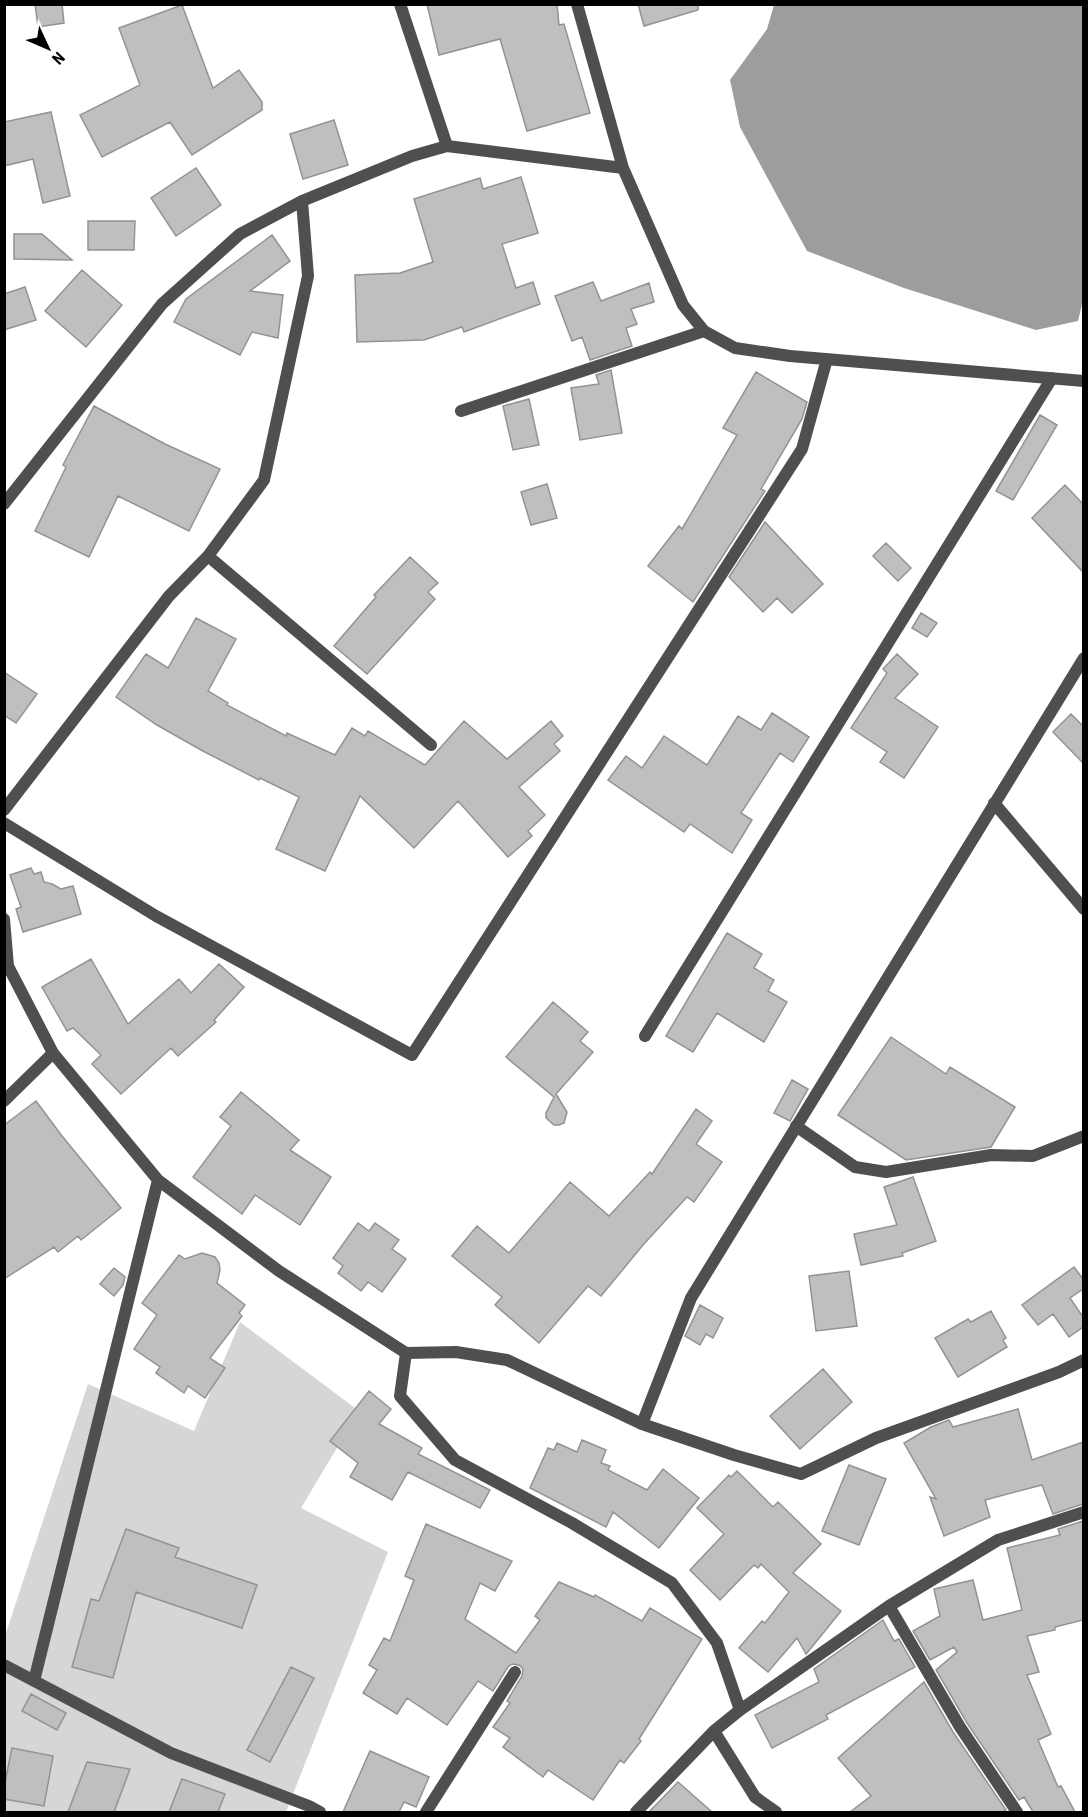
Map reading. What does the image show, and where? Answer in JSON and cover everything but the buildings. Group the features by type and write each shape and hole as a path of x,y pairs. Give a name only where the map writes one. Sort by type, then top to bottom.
{"street":[{"path":"400,4 447,146"},
{"path":"577,4 623,168 683,305 704,332 735,348 827,359 1083,381"},
{"path":"4,504 162,304 240,234 302,201 412,156 447,146 623,168"},
{"path":"4,810 169,596 208,556 264,480 308,276 302,201"},
{"path":"461,411 704,332"},
{"path":"4,823 156,916 412,1055 802,449 827,359"},
{"path":"645,1036 1052,378"},
{"path":"208,556 431,745"},
{"path":"642,1424 691,1298 1083,658"},
{"path":"994,803 1083,909"},
{"path":"4,919 8,966 52,1053 158,1180 279,1271 406,1353 456,1352 507,1360 642,1424 734,1455 801,1474 876,1437 1059,1372 1083,1360"},
{"path":"4,1101 52,1053"},
{"path":"796,1126 855,1167 886,1172 992,1155 1033,1156 1083,1136"},
{"path":"34,1681 158,1180"},
{"path":"406,1353 400,1396 455,1460 572,1523 672,1583 717,1643 740,1710"},
{"path":"636,1812 714,1731 740,1710 889,1606 998,1540 1083,1512"},
{"path":"889,1606 960,1727 1017,1812"},
{"path":"4,1665 171,1753 320,1812"},
{"path":"426,1812 515,1672"},
{"path":"714,1731 754,1797 776,1812"}],"shaded area":[{"path":"774,5 1083,5 1084,296 1078,321 1036,330 904,288 807,251 740,127 730,80 767,29"},
{"path":"240,1322 359,1411 301,1508 388,1552 286,1812 5,1812 5,1636 88,1384 194,1431"}]}
